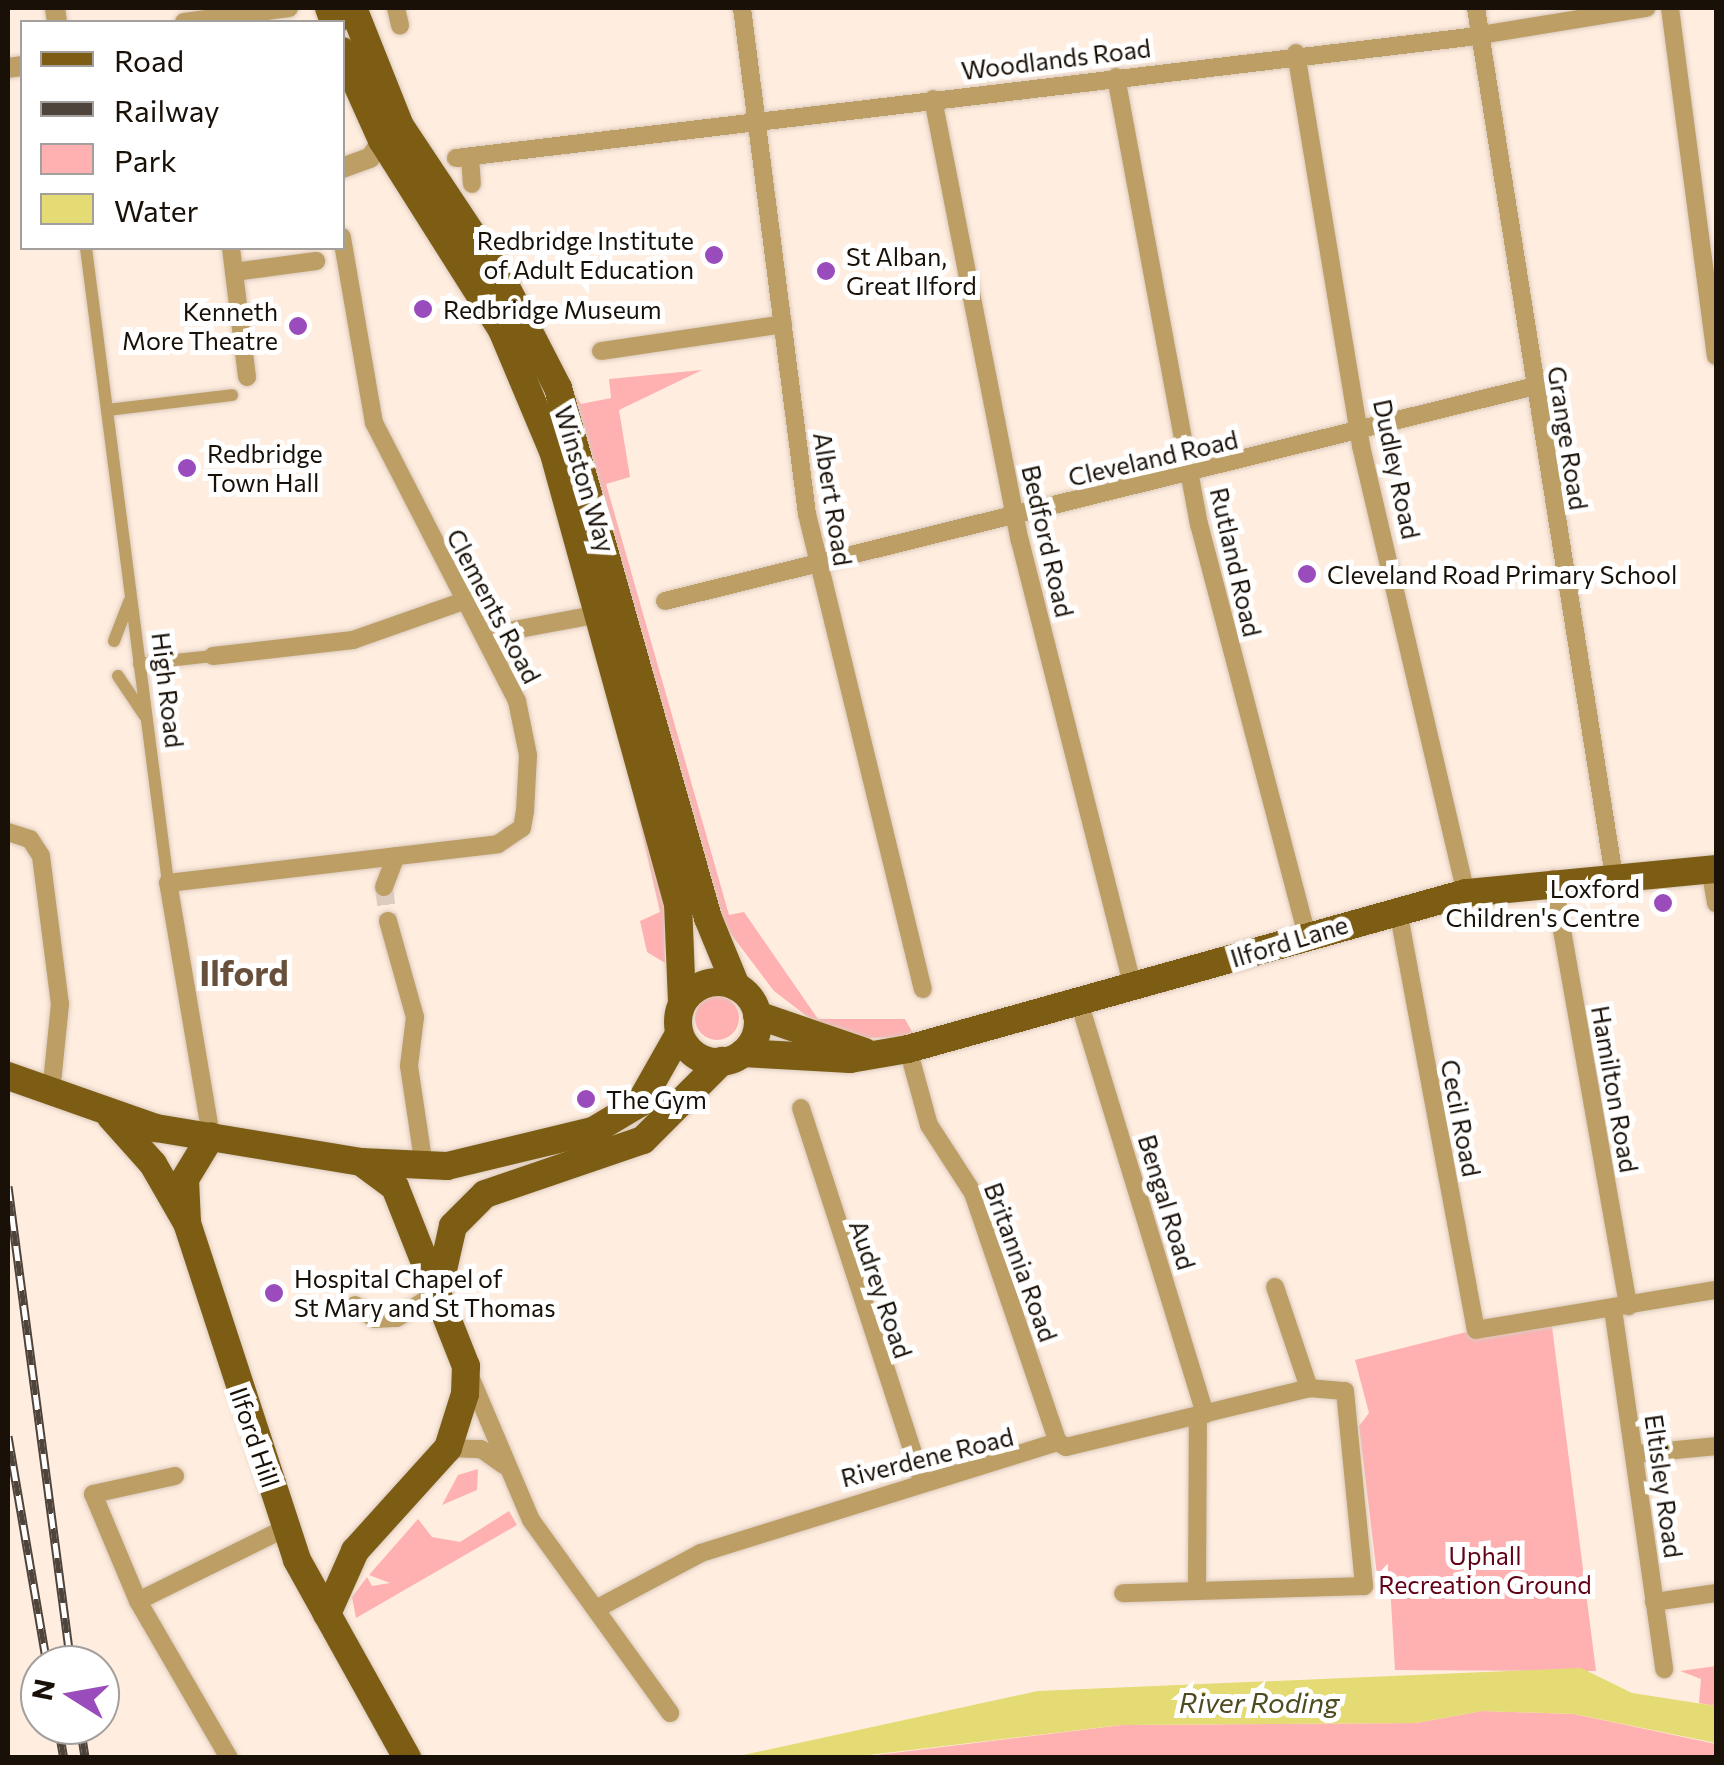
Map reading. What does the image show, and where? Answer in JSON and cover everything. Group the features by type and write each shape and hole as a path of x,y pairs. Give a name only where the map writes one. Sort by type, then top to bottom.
{"main road":[{"name":"Winston Way","path":"353,8 400,126 503,281 558,388 708,918 736,986"},
{"name":"Winston Way","path":"345,57 382,140 460,253 524,374 599,614 678,903 682,1002"},
{"name":"Ilford Lane","path":"733,1057 908,1049 1134,990 1307,935 1466,894 1554,880 1713,869"},
{"path":"8,1076 110,1116 360,1162 424,1166 625,1118 679,1034 682,1002 708,983 736,986 758,1015 733,1057 643,1140 485,1194 458,1217 442,1257 440,1291"},
{"name":"Ilford Lane","path":"758,1015 868,1053"},
{"path":"679,1034 700,1058 733,1057"},
{"name":"Ilford Hill","path":"110,1116 153,1164 187,1223 290,1534 328,1614 407,1758"},
{"path":"187,1223 185,1179 211,1136"},
{"path":"328,1614 355,1550 440,1458 466,1366 440,1291 395,1187 360,1162"},
{"path":"290,1534 318,1558 355,1550"}],"street":[{"path":"199,20 292,8"},
{"name":"Albert Road","path":"742,8 816,562 922,988"},
{"name":"Grange Road","path":"1476,8 1614,876"},
{"name":"Woodlands Road","path":"472,184 463,158 1647,8"},
{"path":"1670,8 1716,356"},
{"name":"Dudley Road","path":"1296,53 1362,431 1466,894"},
{"name":"Rutland Road","path":"1116,77 1190,477 1307,935"},
{"name":"Bedford Road","path":"934,99 1015,514 1134,990"},
{"path":"345,167 370,158 382,140"},
{"name":"High Road","path":"86,250 168,883 211,1136"},
{"path":"231,250 248,377"},
{"name":"Clements Road","path":"168,883 498,844 522,828 525,733 487,635 461,602 374,423 344,250"},
{"path":"234,272 316,261"},
{"path":"601,351 783,324"},
{"name":"Cleveland Road","path":"665,601 1015,514 1190,477 1535,386"},
{"path":"106,410 232,395"},
{"path":"114,641 131,596"},
{"path":"139,664 352,640 461,602"},
{"path":"487,635 599,614"},
{"path":"118,676 146,718"},
{"path":"8,832 30,839 40,856 60,1004 51,1093"},
{"path":"384,887 396,856"},
{"path":"1713,869 1716,902"},
{"name":"Hamilton Road","path":"1554,880 1620,1308"},
{"name":"Cecil Road","path":"1398,910 1480,1332 1620,1308"},
{"path":"388,921 415,1018 410,1080 424,1166"},
{"name":"Bengal Road","path":"1080,1005 1201,1415 1197,1591"},
{"name":"Britannia Road","path":"908,1049 929,1126 973,1193 1058,1442"},
{"name":"Audrey Road","path":"800,1108 922,1484"},
{"path":"1275,1287 1309,1388"},
{"path":"1620,1308 1716,1290"},
{"path":"355,1306 397,1318 440,1291"},
{"name":"Eltisley Road","path":"1620,1308 1664,1669"},
{"path":"466,1366 531,1520 670,1713"},
{"name":"Riverdene Road","path":"596,1609 701,1554 922,1484 1034,1456 1058,1442 1066,1447 1309,1388 1338,1385 1350,1414 1364,1586 1197,1591"},
{"path":"1635,1454 1716,1446"},
{"path":"440,1458 480,1449 506,1466"},
{"path":"175,1476 93,1494 138,1600 228,1758"},
{"path":"138,1600 290,1534"},
{"path":"1123,1592 1197,1591"},
{"path":"1654,1602 1716,1593"}],"green space":[{"path":"702,370 619,410 630,477 606,484 729,915 744,912 818,1019 905,1019 915,1037 862,1038 808,1017 774,991 721,921 564,379 581,404 611,398 609,379"},
{"path":"625,757 664,901 665,963 647,952 640,921 660,912"},
{"path":"717,996 733,1002 739,1018 733,1034 717,1040 701,1034 695,1018 701,1002"},
{"name":"Uphall Recreation Ground","path":"1550,1311 1596,1671 1395,1670 1390,1585 1378,1583 1359,1426 1369,1413 1355,1360"},
{"path":"478,1469 477,1490 442,1505 458,1475"},
{"path":"509,1511 517,1525 356,1618 352,1597 367,1577 372,1586 390,1583 369,1575 418,1519 432,1537 460,1542"},
{"path":"1716,1666 1716,1706 1699,1703 1701,1679 1680,1671"},
{"path":"1482,1711 1574,1714 1716,1744 1716,1758 852,1758 1122,1725 1416,1723"}],"water":[{"name":"River Roding","path":"1581,1668 1632,1693 1716,1706 1716,1743 1574,1714 1482,1711 1416,1723 1121,1725 852,1757 734,1757 1038,1691"}],"tunnel":[{"path":"384,887 388,921"}],"railway":[{"path":"8,1186 68,1645"},
{"path":"8,1436 44,1645"},
{"path":"62,1745 64,1758"},
{"path":"83,1745 85,1758"}],"place":[{"name":"Redbridge Institute of Adult Education","path":"714,255"},
{"name":"St Alban, Great Ilford","path":"826,271"},
{"name":"Redbridge Museum","path":"423,309"},
{"name":"Kenneth More Theatre","path":"298,326"},
{"name":"Redbridge Town Hall","path":"187,468"},
{"name":"Cleveland Road Primary School","path":"1307,574"},
{"name":"Loxford Children's Centre","path":"1663,903"},
{"name":"The Gym","path":"586,1099"},
{"name":"Hospital Chapel of St Mary and St Thomas","path":"274,1293"}],"district":[{"name":"Ilford","path":"244,972"}]}
